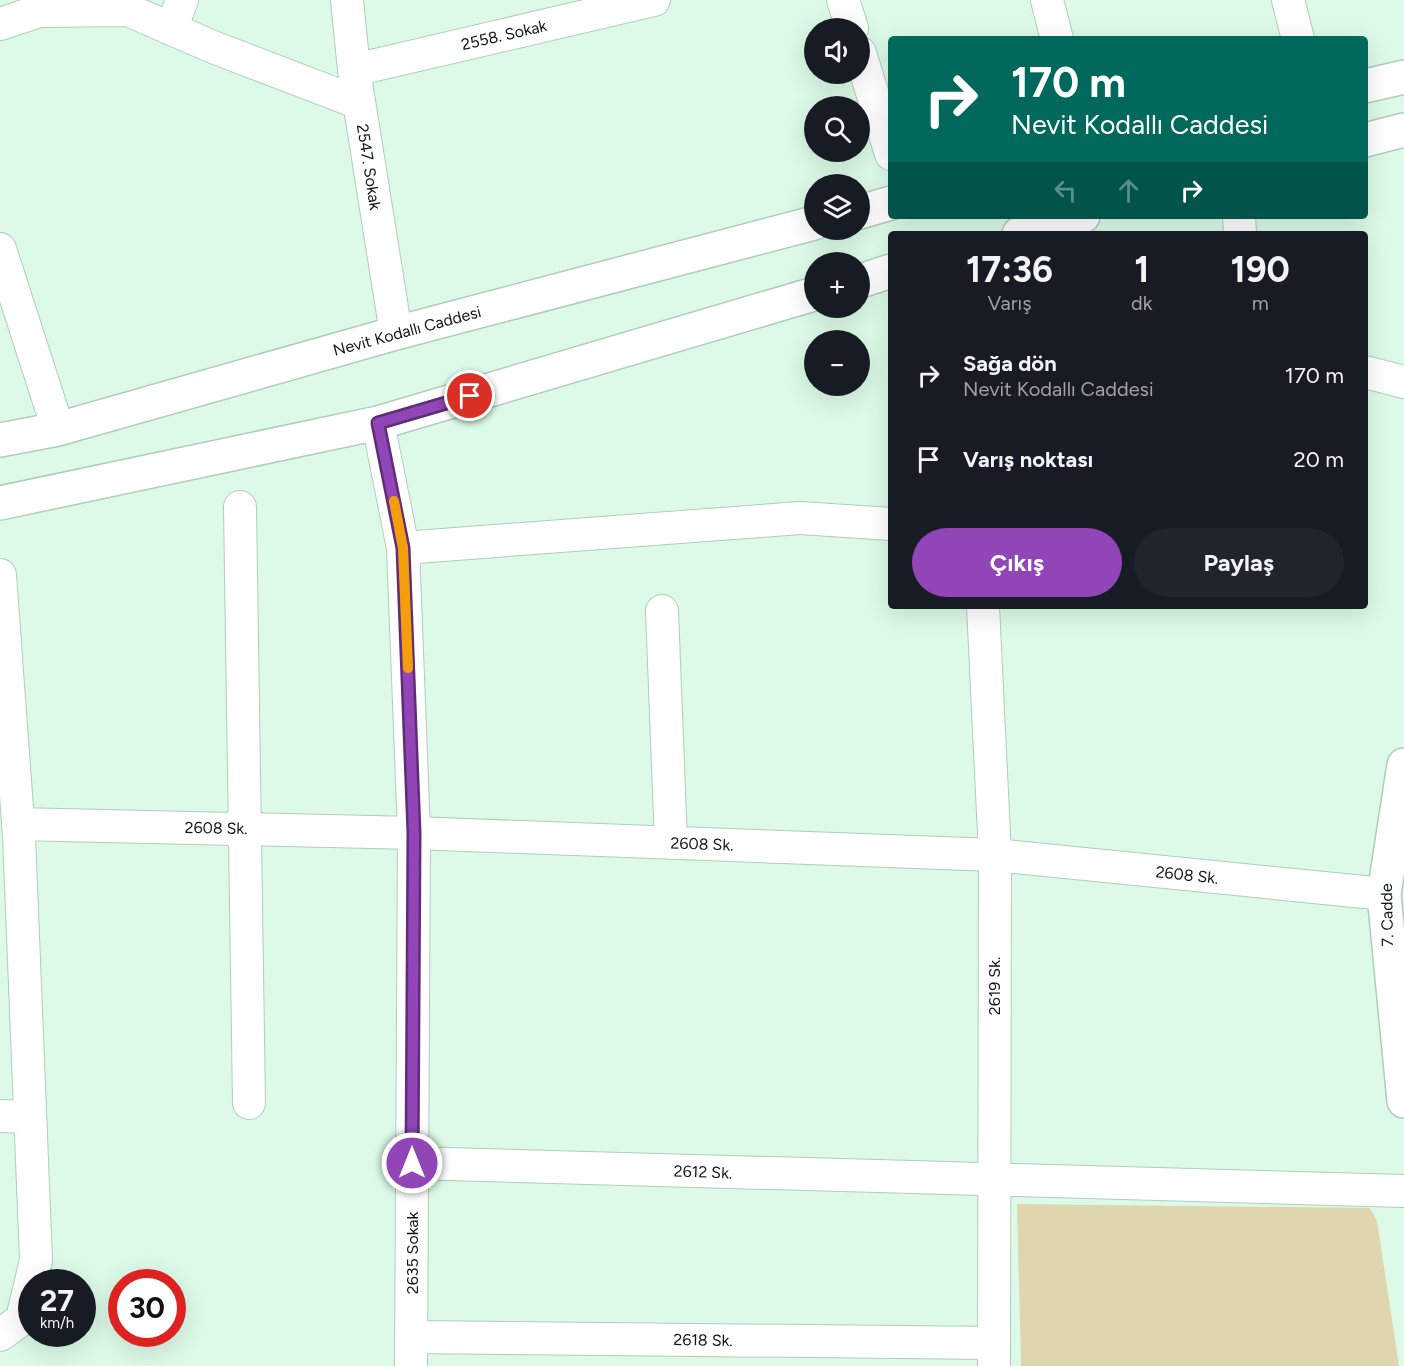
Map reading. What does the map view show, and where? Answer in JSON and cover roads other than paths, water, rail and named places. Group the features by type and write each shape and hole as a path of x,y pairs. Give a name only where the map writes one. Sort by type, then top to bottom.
{"main road":[{"path":"1368,85 1404,77"},
{"path":"1368,139 1404,130"},
{"path":"870,209 888,204"},
{"path":"1030,231 1072,219"},
{"name":"Nevit Kodallı Caddesi","path":"0,440 58,429 396,333 804,227"},
{"path":"870,278 888,272"},
{"path":"0,503 378,423 804,297"},
{"name":"7. Cadde","path":"1402,777 1396,860 1384,894 1404,1101"}],"street":[{"path":"171,29 182,0"},
{"name":"2547. Sokak","path":"348,0 354,70 396,333"},
{"name":"2558. Sokak","path":"354,70 654,0"},
{"path":"843,0 849,18"},
{"path":"1047,0 1056,36"},
{"path":"1288,0 1297,36"},
{"path":"0,24 39,10 128,10 359,103"},
{"path":"870,84 888,144"},
{"path":"0,249 58,429"},
{"path":"1368,373 1404,382"},
{"name":"2635 Sokak","path":"378,423 403,548 414,833 411,1352"},
{"path":"240,507 249,1103"},
{"path":"403,548 800,518 888,525"},
{"path":"0,575 18,824 15,1116 36,1260 22,1318 0,1335"},
{"name":"2619 Sk.","path":"983,609 995,855 994,1355"},
{"path":"662,611 671,843"},
{"name":"2608 Sk.","path":"18,824 414,833 995,855 1384,894"},
{"name":"2612 Sk.","path":"412,1163 1404,1191"},
{"name":"2618 Sk.","path":"411,1352 994,1355"}]}
